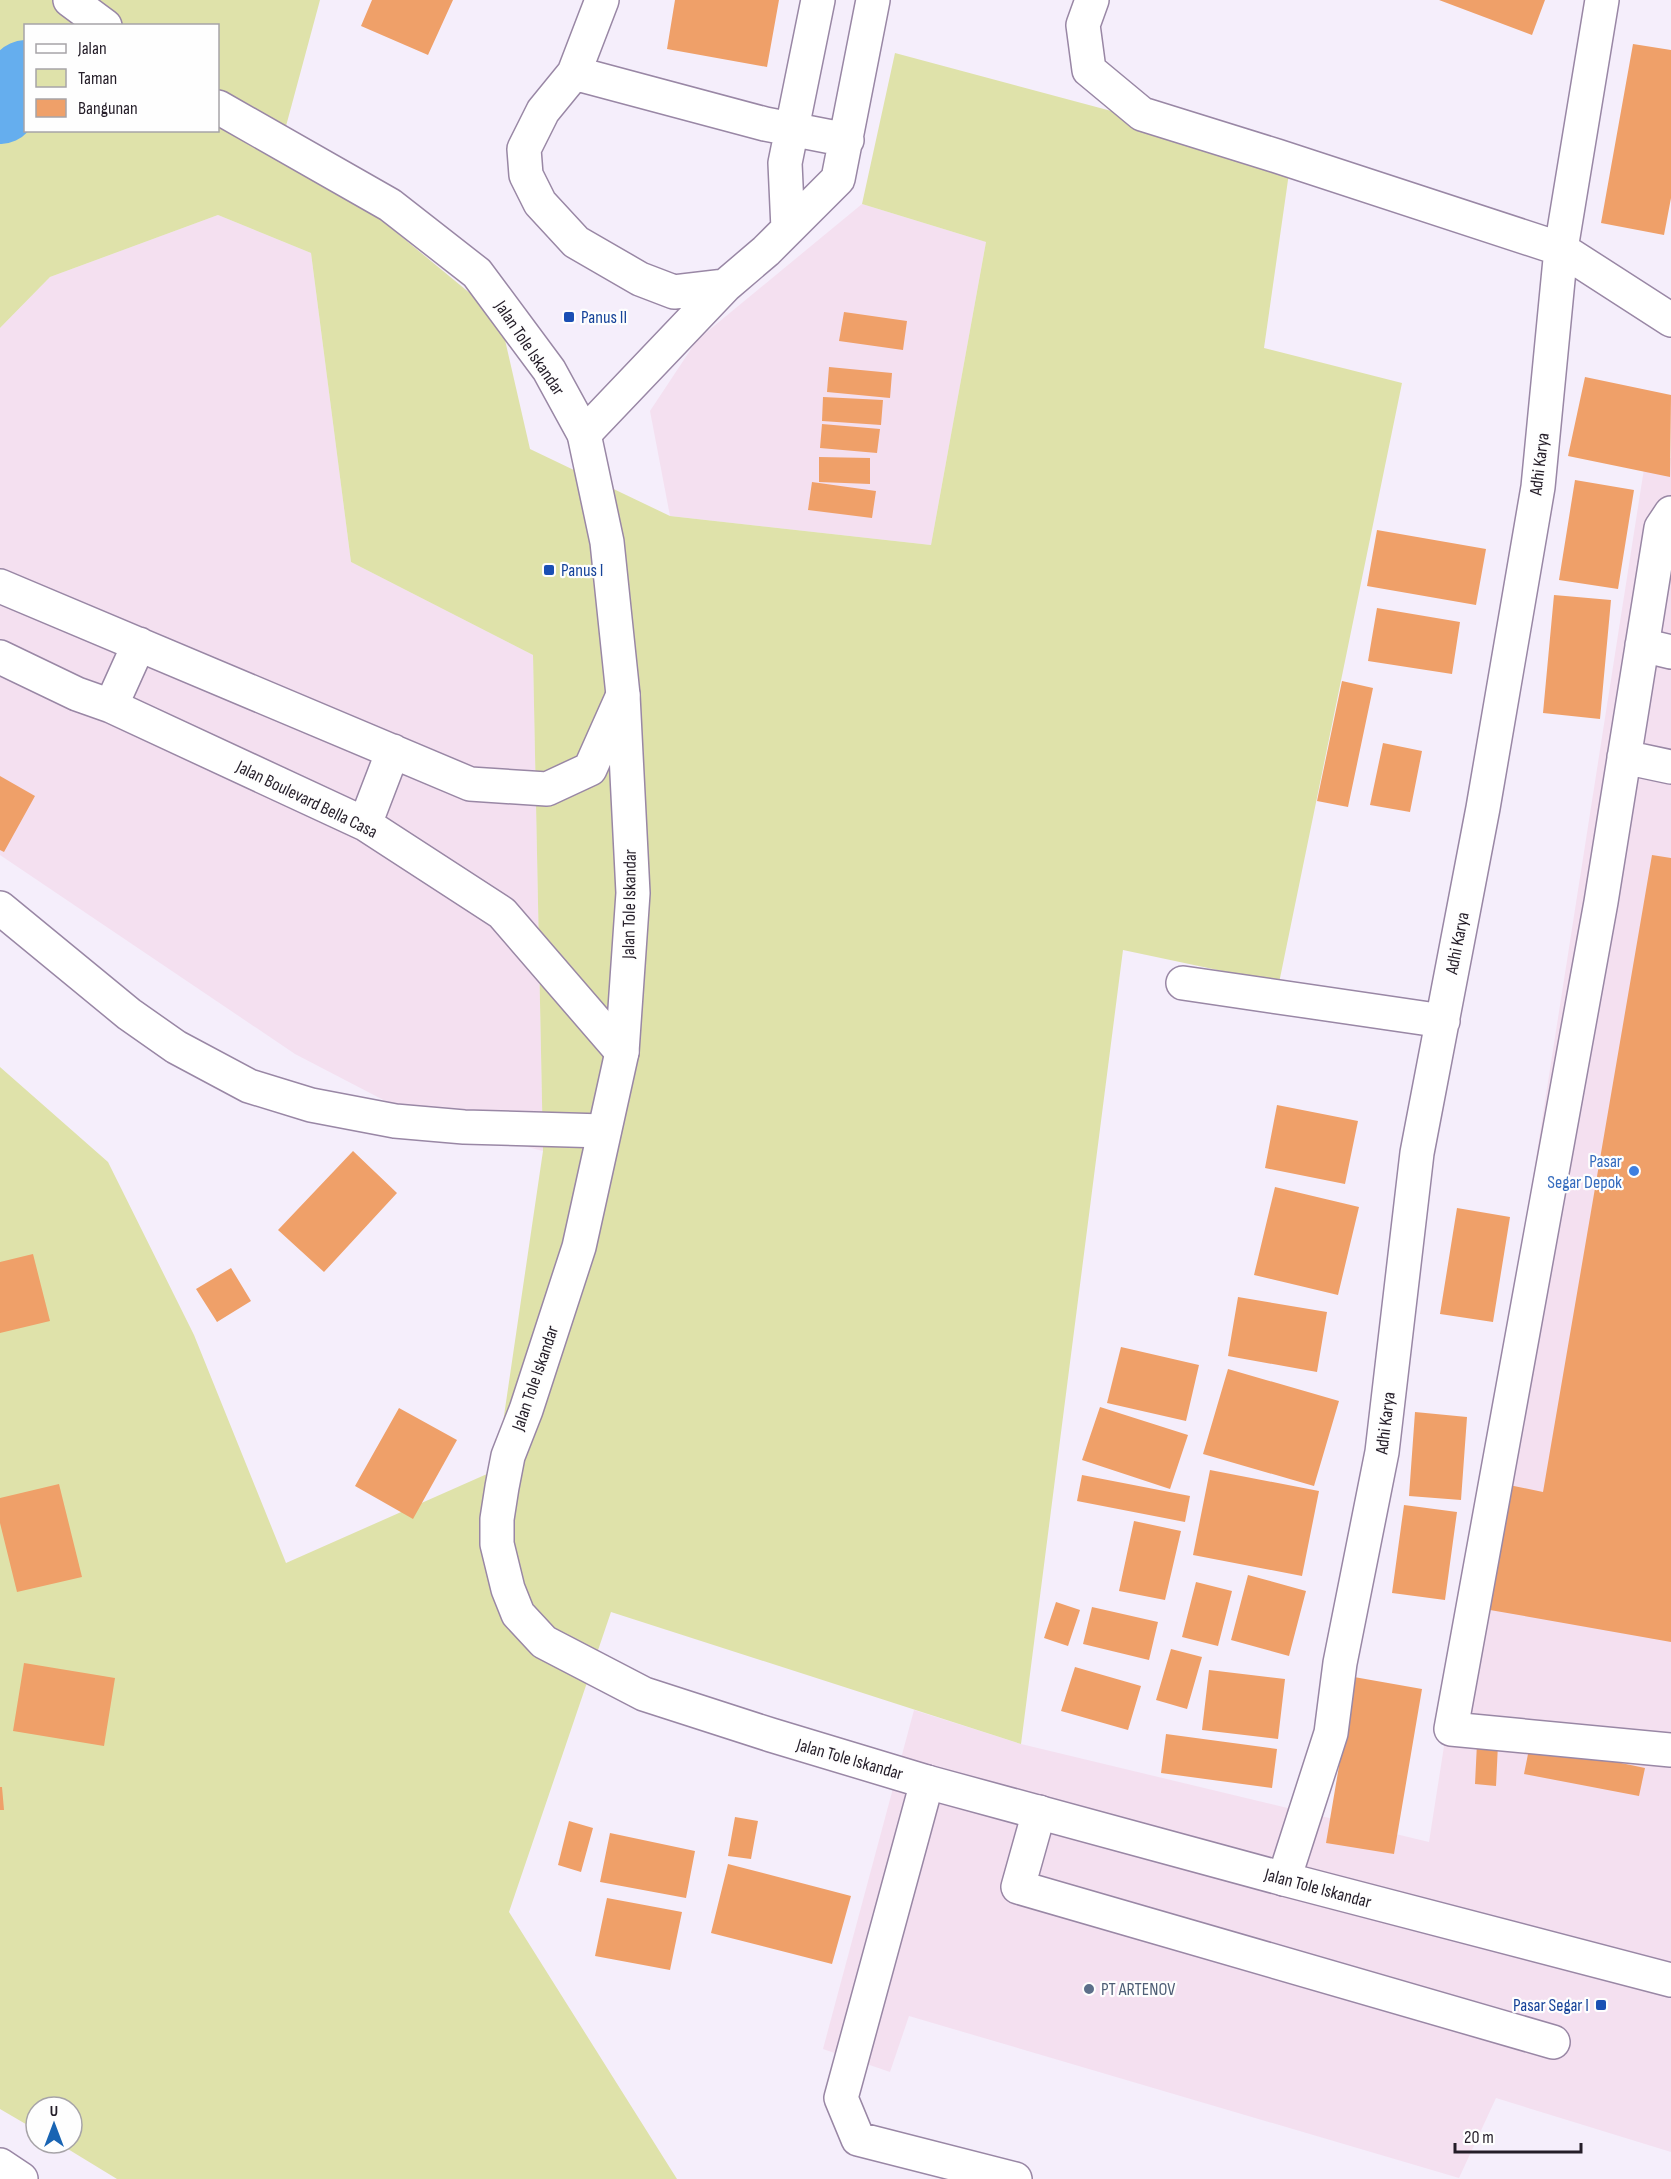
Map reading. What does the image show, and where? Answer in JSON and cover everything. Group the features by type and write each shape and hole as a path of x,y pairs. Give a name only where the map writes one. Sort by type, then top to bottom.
{"street":[{"path":"70,0 102,24"},
{"path":"602,0 574,73 543,111 524,149 526,175 540,202 576,242 640,279 674,292 725,286"},
{"path":"788,229 785,163 818,0"},
{"path":"584,434 725,286 766,252 838,179 873,0"},
{"path":"1092,0 1083,25 1089,70 1142,114 1562,249 1671,320"},
{"name":"Adhi Karya","path":"1284,1880 1331,1733 1340,1663 1382,1452 1417,1153 1483,808 1538,487 1562,249 1602,0"},
{"path":"574,73 792,130 847,140"},
{"name":"Jalan Tole Iskandar","path":"219,107 390,205 477,273 549,370 584,434 607,542 623,695 633,893 622,1052 579,1247 526,1410 508,1456 502,1487 497,1519 497,1544 508,1588 518,1614 544,1642 644,1694 771,1735 927,1782 1284,1880 1671,1980"},
{"path":"1671,513 1662,528 1656,648 1624,757 1595,937 1451,1729 1671,1750"},
{"path":"0,586 470,784 547,789 590,769 623,695"},
{"path":"111,706 139,645"},
{"name":"Jalan Boulevard Bella Casa","path":"0,657 365,824 502,913 622,1052"},
{"path":"365,824 393,752"},
{"path":"1624,757 1671,767"},
{"path":"0,908 129,1014 176,1047 249,1086 311,1105 394,1121 484,1128 604,1131"},
{"path":"1183,983 1443,1021"},
{"path":"927,1782 841,2098 858,2139 915,2167 1015,2179"},
{"path":"1039,1812 1018,1887 1553,2042"},
{"path":"0,2164 21,2179"}],"shaded area":[{"path":"862,204 986,242 931,545 670,516 650,411 697,340"},
{"path":"218,215 311,253 351,562 533,655 543,1151 420,1119 295,1054 0,855 0,328 50,277"},
{"path":"1646,456 1671,458 1671,2152 1496,2098 1459,2178 909,2016 890,2072 823,2049 914,1710 1021,1744 1429,1842"}],"green space":[{"path":"0,0 320,0 279,152 351,195 500,318 530,449 670,516 931,545 986,242 862,204 895,53 1291,159 1264,348 1402,383 1279,983 1123,950 1021,1744 611,1612 509,1912 677,2179 117,2179 78,2155 84,2155 84,2095 24,2095 24,2123 0,2109 0,1067 108,1162 194,1335 286,1563 496,1470 543,1151 533,655 351,562 311,253 218,215 50,277 0,328"}],"building":[{"path":"372,0 453,0 428,55 361,26"},
{"path":"675,0 779,0 767,67 667,49"},
{"path":"1439,0 1545,0 1532,35"},
{"path":"1633,44 1671,50 1671,198 1664,235 1601,223"},
{"path":"844,312 907,321 903,350 839,341"},
{"path":"829,367 892,373 890,398 827,392"},
{"path":"1585,377 1671,395 1670,477 1568,456"},
{"path":"823,397 883,400 881,425 822,421"},
{"path":"822,424 880,429 877,453 820,448"},
{"path":"819,457 870,458 870,484 819,482"},
{"path":"1575,480 1634,490 1618,589 1559,580"},
{"path":"812,482 876,491 872,518 808,510"},
{"path":"1377,530 1486,549 1476,605 1367,586"},
{"path":"1554,595 1611,600 1600,719 1543,713"},
{"path":"1377,608 1460,622 1452,674 1368,661"},
{"path":"1342,681 1373,688 1348,807 1317,801"},
{"path":"1383,743 1422,751 1410,812 1370,805"},
{"path":"0,776 35,796 4,852 0,850"},
{"name":"Pasar Segar Depok","path":"1652,855 1671,858 1671,1642 1490,1610 1509,1485 1543,1492"},
{"path":"1277,1105 1358,1121 1345,1184 1265,1168"},
{"path":"353,1151 397,1193 324,1272 278,1230"},
{"path":"1275,1187 1359,1207 1338,1295 1254,1275"},
{"path":"1457,1208 1510,1217 1493,1322 1440,1314"},
{"path":"33,1254 50,1321 0,1333 0,1262"},
{"path":"231,1268 251,1301 217,1322 196,1289"},
{"path":"1238,1297 1327,1312 1317,1372 1228,1356"},
{"path":"1121,1347 1199,1365 1186,1421 1107,1403"},
{"path":"1228,1369 1339,1401 1314,1486 1203,1454"},
{"path":"1100,1407 1188,1435 1170,1489 1082,1460"},
{"path":"399,1408 457,1440 413,1519 355,1486"},
{"path":"1415,1412 1467,1417 1461,1500 1409,1496"},
{"path":"1210,1470 1319,1491 1302,1576 1193,1555"},
{"path":"1082,1475 1190,1496 1185,1522 1077,1501"},
{"path":"59,1484 82,1577 17,1592 0,1523 0,1498"},
{"path":"1404,1505 1457,1512 1445,1600 1392,1593"},
{"path":"1134,1521 1181,1531 1165,1600 1119,1591"},
{"path":"1248,1575 1306,1591 1289,1656 1231,1640"},
{"path":"1196,1582 1232,1591 1218,1646 1182,1637"},
{"path":"1056,1602 1080,1610 1068,1646 1044,1638"},
{"path":"1092,1607 1158,1622 1149,1660 1083,1644"},
{"path":"1171,1649 1202,1657 1187,1709 1156,1700"},
{"path":"24,1663 115,1678 104,1746 13,1731"},
{"path":"1075,1667 1141,1686 1128,1730 1061,1711"},
{"path":"1209,1670 1285,1679 1278,1739 1202,1730"},
{"path":"1354,1677 1422,1689 1394,1854 1326,1843"},
{"path":"1166,1734 1277,1749 1272,1788 1161,1773"},
{"path":"1477,1743 1498,1744 1496,1786 1475,1784"},
{"path":"1530,1744 1645,1768 1639,1796 1524,1774"},
{"path":"0,1787 2,1787 4,1810 0,1810"},
{"path":"735,1817 758,1821 751,1859 728,1856"},
{"path":"569,1821 593,1828 581,1872 558,1865"},
{"path":"610,1833 695,1851 686,1898 600,1882"},
{"path":"728,1864 851,1896 832,1964 711,1933"},
{"path":"607,1898 682,1912 670,1970 595,1956"}],"waterway":[{"path":"0,106 24,80"}],"place":[{"name":"Panus II","path":"569,317"},
{"name":"Panus I","path":"549,570"},
{"name":"Pasar Segar Depok","path":"1634,1171"},
{"name":"PT ARTENOV","path":"1089,1989"},
{"name":"Pasar Segar I","path":"1601,2005"}]}
